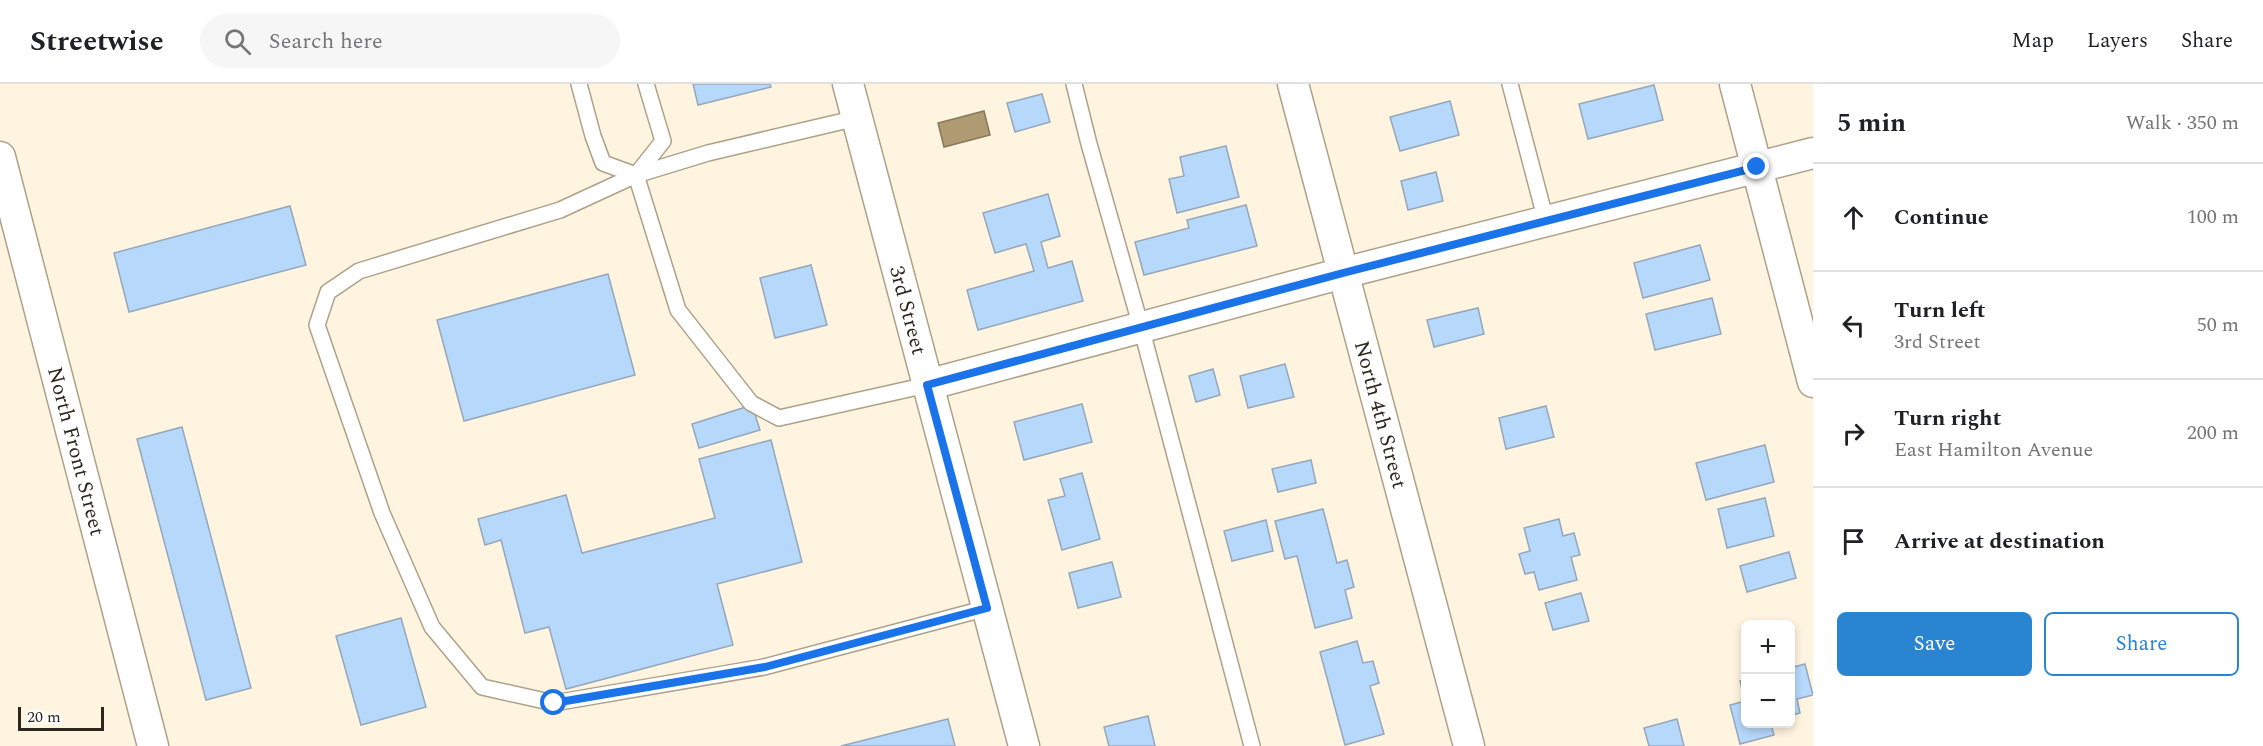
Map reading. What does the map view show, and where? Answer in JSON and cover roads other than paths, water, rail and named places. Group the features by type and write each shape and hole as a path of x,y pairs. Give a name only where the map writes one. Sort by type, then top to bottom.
{"street":[{"name":"3rd Street","path":"848,84 1024,746"},
{"name":"North 4th Street","path":"1293,84 1469,746"},
{"path":"1735,84 1813,382"},
{"path":"927,385 1343,273 1813,153"},
{"name":"North Front Street","path":"0,157 153,746"}],"lane":[{"path":"579,84 603,163 636,176"},
{"path":"636,176 663,141 646,84"},
{"path":"1074,84 1252,746"},
{"path":"1510,84 1546,221"},
{"path":"857,118 708,153 636,176 560,210 359,271 328,292 317,325 382,513 432,627 482,687 554,703 765,667 987,608"},
{"path":"636,176 678,310 751,403 779,418 927,385"}]}
